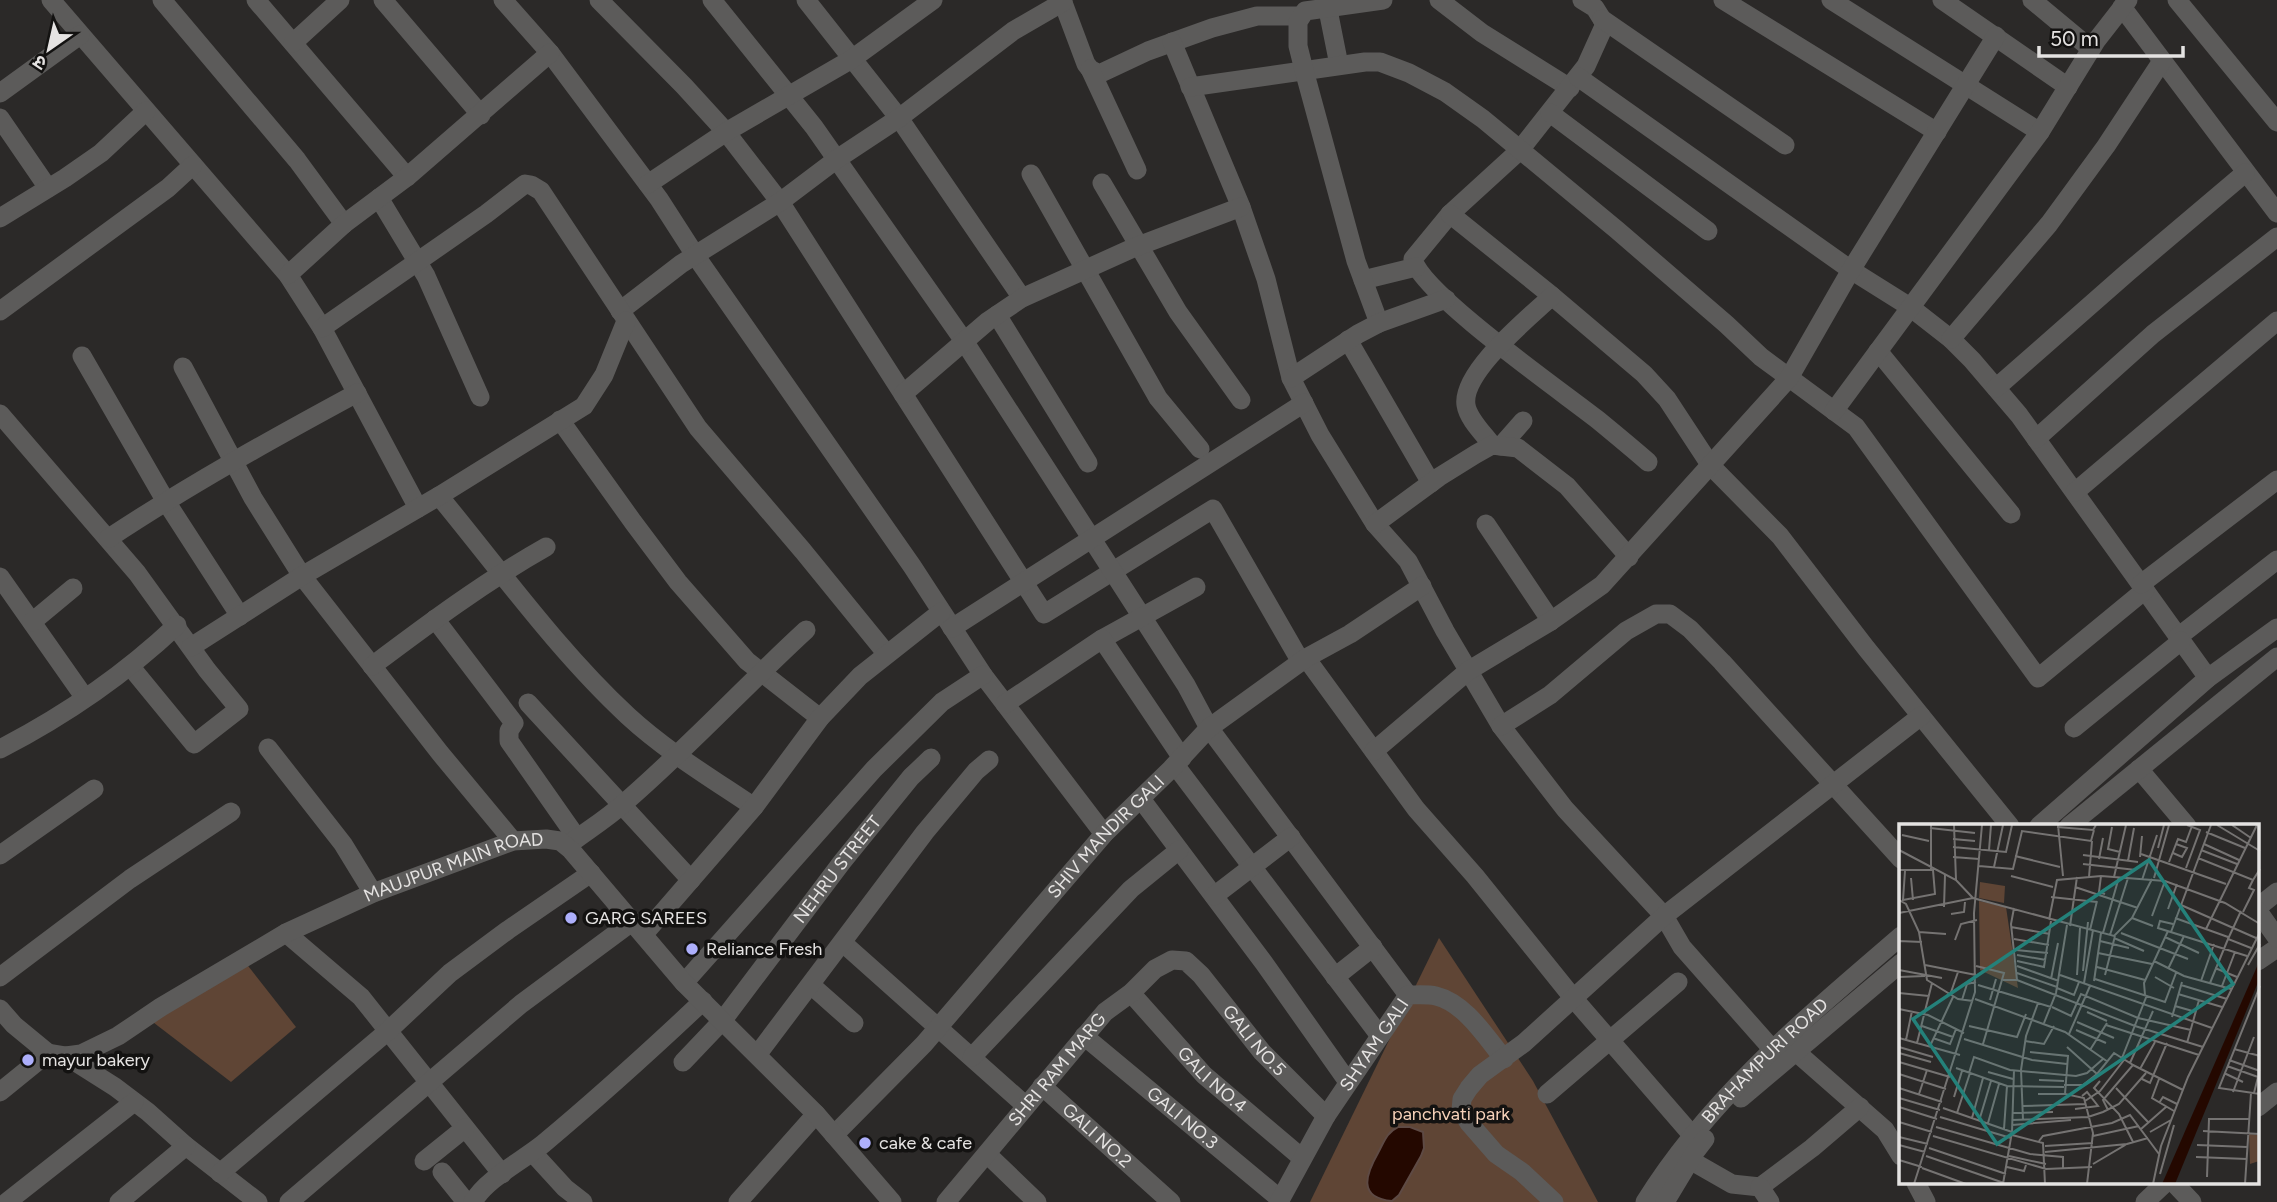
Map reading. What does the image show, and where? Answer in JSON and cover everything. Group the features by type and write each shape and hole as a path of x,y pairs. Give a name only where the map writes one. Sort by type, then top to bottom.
{"street":[{"path":"51,0 288,275 323,328 418,508"},
{"path":"162,0 297,160 344,224"},
{"path":"256,0 407,177"},
{"path":"293,43 340,0"},
{"path":"383,0 481,115"},
{"path":"503,0 550,53 648,184 912,566 983,675 1104,834"},
{"path":"600,0 726,132 780,202 1044,614 1213,509 1303,660 1416,809 1475,876 1574,999 1692,1135"},
{"path":"712,0 837,159 964,341 1186,685 1209,728 1408,995"},
{"path":"806,0 899,118 1023,298"},
{"path":"648,184 726,132 852,59 933,0"},
{"path":"1379,323 1363,280 1304,70 1298,47 1298,22 1305,11 1327,4 1383,0"},
{"path":"1439,0 1475,28 1574,82 1910,307 1951,339 1996,388 2036,439 2208,678"},
{"path":"1583,0 1594,8 1605,24 1595,49 1574,82 1519,151 1450,214 1413,259 1429,284 1500,346 1598,420 1648,462"},
{"path":"1723,0 1937,132"},
{"path":"1831,0 2040,132"},
{"path":"1942,0 2068,87"},
{"path":"2032,0 2091,49"},
{"path":"2178,0 2277,122"},
{"path":"191,647 302,576 439,496 584,406 604,375 623,316 695,255 780,202 837,159 899,118 1013,31 1062,1 1137,170"},
{"path":"1834,411 2040,132 2091,49 2125,3 2162,61 2277,213"},
{"path":"1327,4 1339,65"},
{"path":"1090,69 1099,74 1172,42 1256,16 1300,16"},
{"path":"1602,19 1785,145"},
{"path":"0,93 80,35"},
{"path":"1374,751 1468,671 1551,621 1602,585 1789,378 1851,270 1996,36"},
{"path":"1172,42 1241,207 1266,279 1292,378 1320,435 1375,524 1409,561 1444,631 1501,726 1565,809 1664,916 1690,958 1773,1050"},
{"path":"288,275 344,224 407,177 550,53"},
{"path":"1951,339 2049,224 2106,146 2162,61"},
{"path":"1190,87 1339,65 1380,62 1409,73 1445,92 1483,119 1617,230 1761,357 1856,427 2038,678 2143,587 2277,480"},
{"path":"0,218 101,153 146,111"},
{"path":"1550,113 1708,231"},
{"path":"0,118 48,188"},
{"path":"0,311 168,187 193,165"},
{"path":"1996,388 2245,173"},
{"path":"1031,174 1158,398 1200,449"},
{"path":"1102,183 1178,313 1241,400"},
{"path":"323,328 525,184 531,185 541,191 698,428 886,653"},
{"path":"379,198 426,276 480,397"},
{"path":"903,394 964,341 1023,298 1139,246 1241,207"},
{"path":"1450,214 1644,374 1667,399 1711,466 1780,536 2008,824"},
{"path":"2036,439 2153,334 2277,237"},
{"path":"1363,280 1416,267"},
{"path":"1552,296 1479,370 1467,390 1465,404 1469,415 1497,446 1518,448 1567,486 1629,556"},
{"path":"1292,378 1348,340 1379,323 1446,299"},
{"path":"997,315 1088,463"},
{"path":"2074,492 2277,321"},
{"path":"1348,340 1431,483"},
{"path":"1878,351 2011,514"},
{"path":"82,356 165,500 240,616"},
{"path":"183,367 253,498 302,576 440,753 513,841"},
{"path":"108,538 165,500 357,393"},
{"path":"952,628 1304,403"},
{"path":"0,414 108,538 239,709 194,744 130,666"},
{"path":"559,420 678,582 747,661 820,719"},
{"path":"1375,524 1431,483 1497,446 1523,421"},
{"path":"439,496 564,648 627,715 677,756 754,807"},
{"path":"1486,524 1551,621"},
{"path":"372,666 435,619 545,547"},
{"path":"2074,728 2277,560"},
{"path":"0,577 85,698"},
{"name":"SHIV MANDIR GALI","path":"834,1135 939,1027 1104,834 1209,728 1303,660 1350,635 1422,586"},
{"path":"1005,704 1101,639 1196,587"},
{"path":"32,622 73,589"},
{"path":"289,1202 521,1004 639,928 691,880 754,807 820,719 859,676 941,612"},
{"path":"1501,726 1550,695 1626,631 1656,614 1670,614 1722,662 1899,857"},
{"path":"435,619 514,723 509,732 509,741 572,842 621,807 806,629"},
{"path":"0,749 38,729 85,698 150,651 177,625"},
{"path":"2041,824 2208,678 2277,628"},
{"path":"1101,639 1178,762 1252,867 1380,1036"},
{"path":"2071,824 2277,657"},
{"path":"684,983 874,769 942,702 983,675"},
{"path":"528,703 691,880"},
{"path":"1554,1202 1522,1172 1496,1154 1461,1110 1462,1100 1480,1075 1504,1059 1574,999 1664,916 1921,716"},
{"path":"268,748 343,844 373,893"},
{"path":"2127,750 2139,769 2185,824"},
{"name":"NEHRU STREET","path":"683,1062 723,1020 842,862 911,777 931,758"},
{"path":"757,1055 925,832 976,771 989,760"},
{"path":"0,855 94,789"},
{"path":"1141,799 1264,963 1348,1082"},
{"path":"0,977 130,879 231,812"},
{"path":"1214,896 1291,837"},
{"name":"MAUJPUR MAIN ROAD","path":"57,1055 81,1054 118,1036 161,1007 286,933 373,893 513,841 546,839 572,842 591,873 684,983 816,1114 892,1202"},
{"path":"972,1056 1131,889 1179,850"},
{"path":"220,1172 388,1031 450,973 591,873"},
{"path":"2260,907 2277,892"},
{"path":"2260,912 2277,938"},
{"path":"286,933 361,997 502,1174"},
{"name":"BRAHAMPURI ROAD","path":"1645,1202 1664,1171 1692,1135 1773,1050 1899,938"},
{"path":"843,943 1027,1106"},
{"path":"1335,977 1373,947"},
{"path":"2260,960 2277,948"},
{"name":"SHRI RAM MARG","path":"946,1202 1105,1012 1131,993 1155,969 1172,960 1186,961"},
{"name":"GALI NO.5","path":"1186,961 1201,975 1262,1052 1326,1116"},
{"name":"BRAHAMPURI ROAD","path":"1665,1202 1690,1160 1740,1099 1899,965"},
{"path":"1547,1094 1678,982"},
{"path":"811,985 854,1023"},
{"name":"GALI NO.4","path":"1131,993 1205,1075 1302,1158"},
{"name":"SHYAM GALI","path":"1280,1201 1326,1116 1408,995 1437,996 1455,1006 1473,1021 1504,1059"},
{"path":"473,1202 502,1174 533,1153 606,1092 703,1001"},
{"path":"0,1009 14,1026 57,1055 115,1087 258,1202"},
{"name":"GALI NO.3","path":"1084,1036 1280,1201"},
{"path":"1795,1051 1885,1130 1899,1153"},
{"path":"0,1092 57,1055"},
{"name":"GALI NO.2","path":"1042,1086 1171,1202"},
{"path":"7,1202 134,1102"},
{"path":"1690,1160 1732,1184 1765,1195 1812,1148 1860,1107"},
{"path":"737,1202 816,1114"},
{"path":"424,1161 465,1128"},
{"path":"130,1199 186,1146"},
{"path":"533,1153 565,1188 583,1202"},
{"path":"987,1154 1037,1202"},
{"path":"442,1172 466,1202"},
{"path":"2145,1202 2164,1184"},
{"path":"2175,1184 2192,1202"}],"green space":[{"name":"panchvati park","path":"1439,938 1533,1081 1598,1202 1310,1202"},
{"path":"245,962 296,1027 231,1082 145,1016"}],"shaded area":[{"path":"1398,1127 1410,1127 1423,1132 1424,1148 1399,1195 1392,1201 1373,1195 1367,1184 1370,1169 1386,1138"}],"place":[{"name":"GARG SAREES","path":"571,918"},
{"name":"Reliance Fresh","path":"692,949"},
{"name":"mayur bakery","path":"28,1060"},
{"name":"cake & cafe","path":"865,1143"}]}
